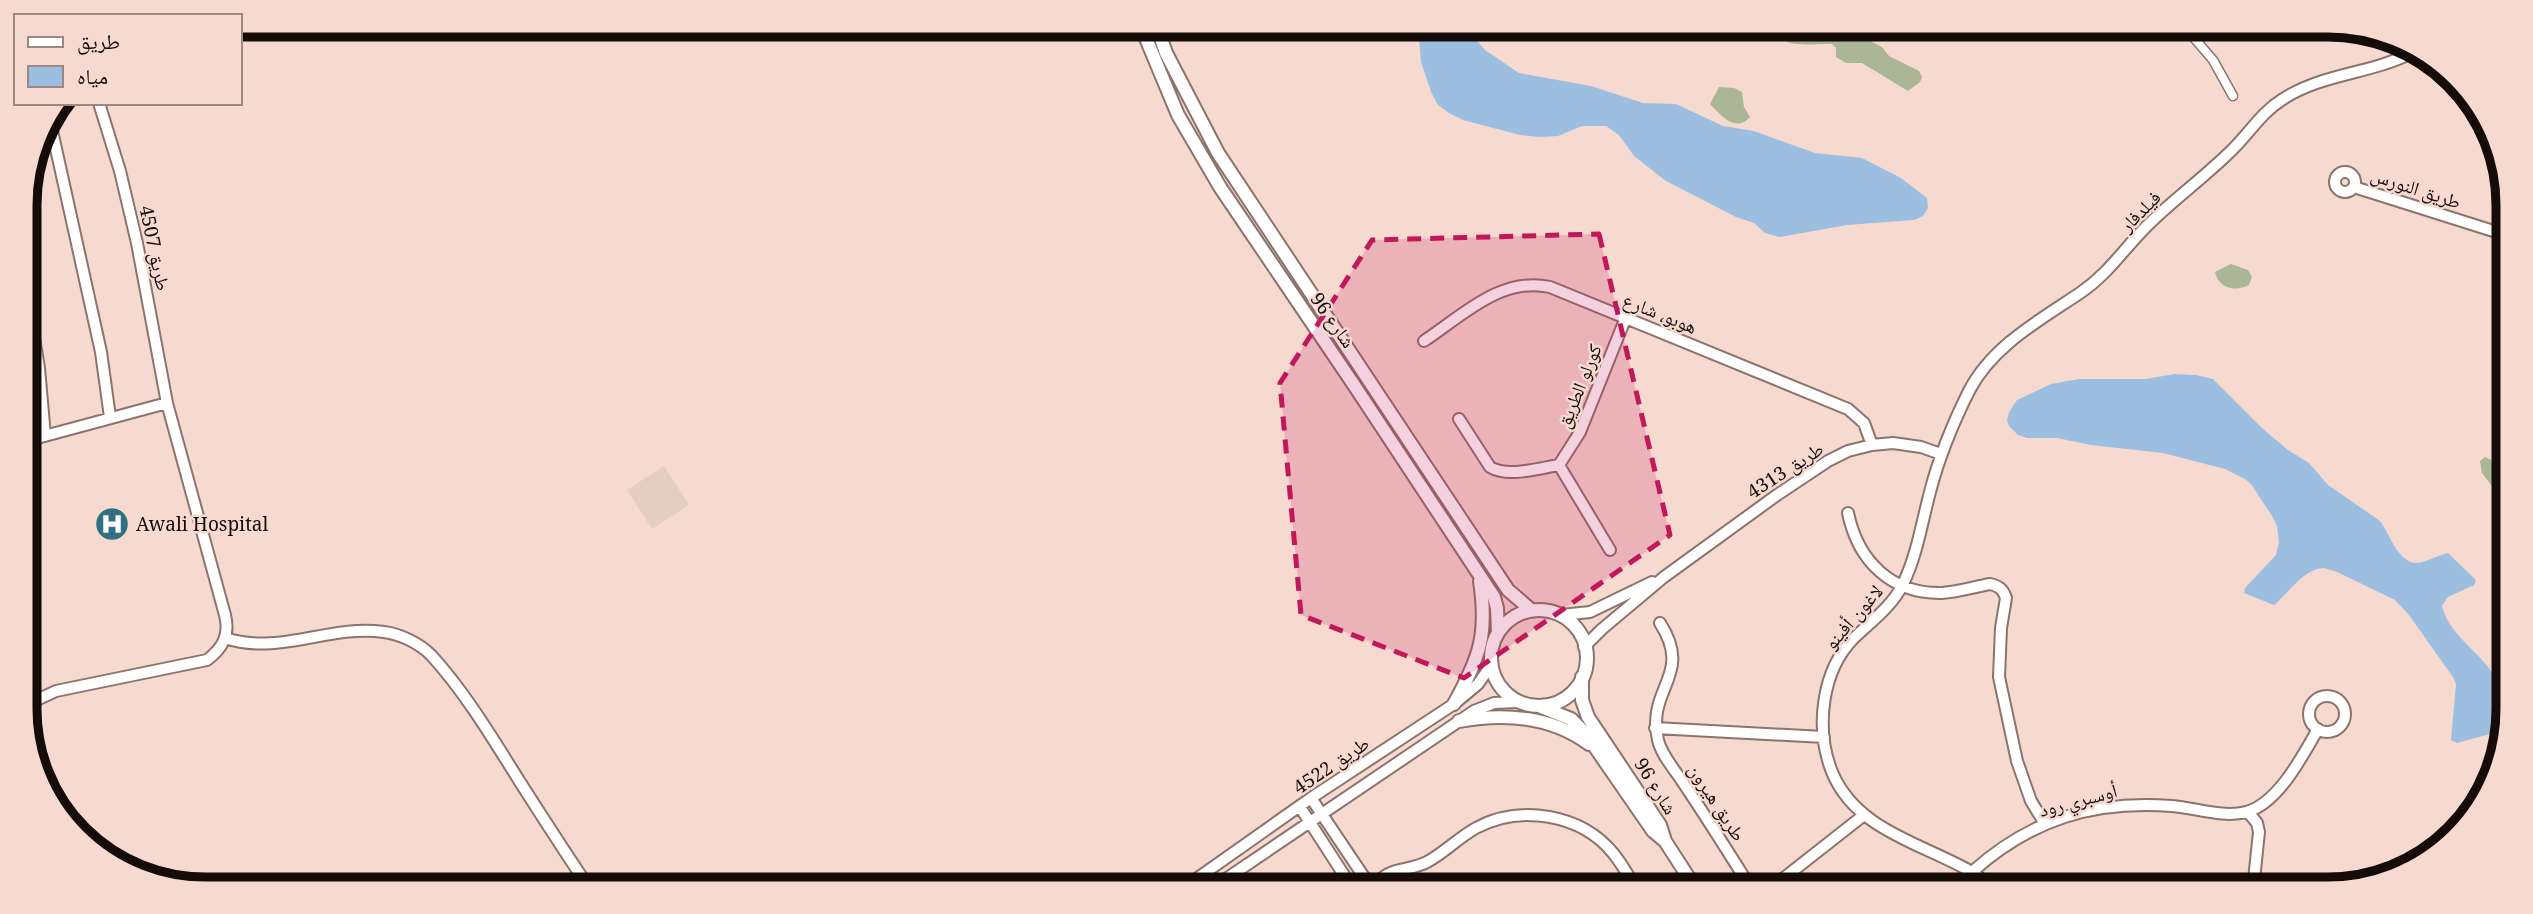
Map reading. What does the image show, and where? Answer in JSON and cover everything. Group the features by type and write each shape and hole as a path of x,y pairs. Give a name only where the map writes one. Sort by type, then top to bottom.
{"street":[{"name":"شارع 96","path":"1145,37 1178,115 1220,187 1494,597 1498,634"},
{"name":"شارع 96","path":"1161,37 1218,153 1494,570 1508,590 1530,609"},
{"path":"2193,37 2213,60 2234,96"},
{"name":"فيلدفار","path":"1941,454 1970,389 1999,352 2104,274 2152,220 2217,166 2266,112 2284,98 2308,86 2405,55"},
{"name":"طريق 4507","path":"100,105 120,171 137,243 167,403 228,626 225,638"},
{"path":"53,134 101,352 110,418"},
{"name":"طريق النورس","path":"2354,187 2496,232"},
{"name":"هوبو، شارع","path":"1424,341 1497,292 1526,284 1550,287 1848,409 1864,423 1872,444"},
{"name":"كورلو الطريق","path":"1559,465 1580,432 1626,317"},
{"path":"37,356 45,436"},
{"path":"37,438 167,403"},
{"path":"1460,419 1494,470 1509,471 1559,465 1610,550"},
{"name":"طريق 4313","path":"1584,647 1664,577 1812,470 1848,451 1872,444 1893,443 1920,447 1941,454"},
{"name":"لاغون أفينو","path":"1941,454 1920,535 1903,586 1887,607 1848,645 1835,666 1824,709 1824,737 1829,763 1837,782 1849,801 1864,815 1978,877"},
{"path":"1848,513 1861,552 1888,579 1903,586 1930,592 1944,593 1990,584 1996,585 2004,593 2006,598 2001,628 1999,677 2017,761 2031,801 2045,824"},
{"path":"1454,704 1476,661 1482,638 1484,619 1479,574"},
{"name":"طريق 4313","path":"1560,615 1590,612 1664,577"},
{"path":"1530,609 1547,610 1560,615 1579,632 1586,657 1582,677 1574,690 1562,700 1541,707 1518,702 1505,692 1496,679 1492,664 1493,648 1498,634 1506,622 1530,609"},
{"path":"1655,728 1660,695 1673,666 1674,652 1670,638 1660,623"},
{"path":"37,700 56,691 207,660 216,653 225,638 262,645 293,643 357,630 386,632 407,638 429,653 489,734 582,877"},
{"name":"طريق 4522","path":"1199,877 1311,798 1454,704 1478,684 1492,664"},
{"name":"شارع 96","path":"1582,677 1582,700 1588,717 1660,825 1665,841 1688,877"},
{"name":"طريق 4522","path":"1229,877 1474,711 1494,703 1518,702"},
{"name":"شارع 96","path":"1541,707 1571,719 1600,752 1653,831 1665,841"},
{"path":"1459,721 1504,716 1544,723 1572,734 1600,752"},
{"name":"طريق هيرون","path":"1744,877 1658,744 1655,728 1824,737"},
{"path":"2254,877 2259,832 2257,823 2248,812 2275,794 2283,785 2318,729"},
{"path":"1311,798 1364,877"},
{"name":"أوسبري رود","path":"1972,872 1994,852 2045,824 2098,808 2133,804 2224,813 2248,812"},
{"path":"1300,807 1345,877"},
{"path":"1384,877 1396,870 1427,862 1486,823 1509,817 1534,815 1559,819 1594,836 1613,853 1629,877"},
{"path":"1785,877 1864,815"}],"highlighted area":[{"path":"1599,234 1670,535 1464,678 1301,615 1280,383 1372,240"}],"shaded area":[{"path":"664,466 689,505 652,529 627,490"}],"green space":[{"path":"1869,37 1889,56 1919,71 1922,77 1920,82 1908,91 1862,63 1846,63 1836,57 1836,48 1832,44 1796,44 1784,39"},
{"path":"1719,87 1734,88 1742,92 1744,107 1750,117 1739,124 1728,121 1718,113 1710,104"},
{"path":"2231,264 2248,270 2252,277 2249,285 2228,288 2220,282 2215,272"},
{"path":"2485,457 2496,467 2496,492 2482,473 2480,461"}],"water":[{"path":"1419,37 1474,37 1485,50 1519,73 1591,86 1643,103 1676,104 1723,126 1754,131 1815,153 1862,158 1901,178 1927,198 1928,208 1923,216 1914,220 1847,225 1780,237 1765,233 1754,223 1736,217 1666,181 1634,156 1619,135 1606,126 1582,126 1558,136 1539,137 1520,135 1463,120 1438,105 1421,62"},
{"path":"2174,374 2213,379 2263,429 2309,463 2328,485 2380,521 2403,557 2419,563 2448,553 2474,578 2474,585 2448,597 2442,606 2453,629 2494,675 2495,730 2457,743 2451,740 2456,684 2409,615 2395,600 2324,568 2316,569 2303,577 2274,605 2244,593 2245,588 2276,555 2279,542 2277,526 2272,516 2245,479 2225,469 2163,453 2091,445 2057,438 2027,438 2018,435 2007,420 2017,400 2051,384 2079,379 2146,379"}],"place":[{"name":"Awali Hospital","path":"112,524"}]}
